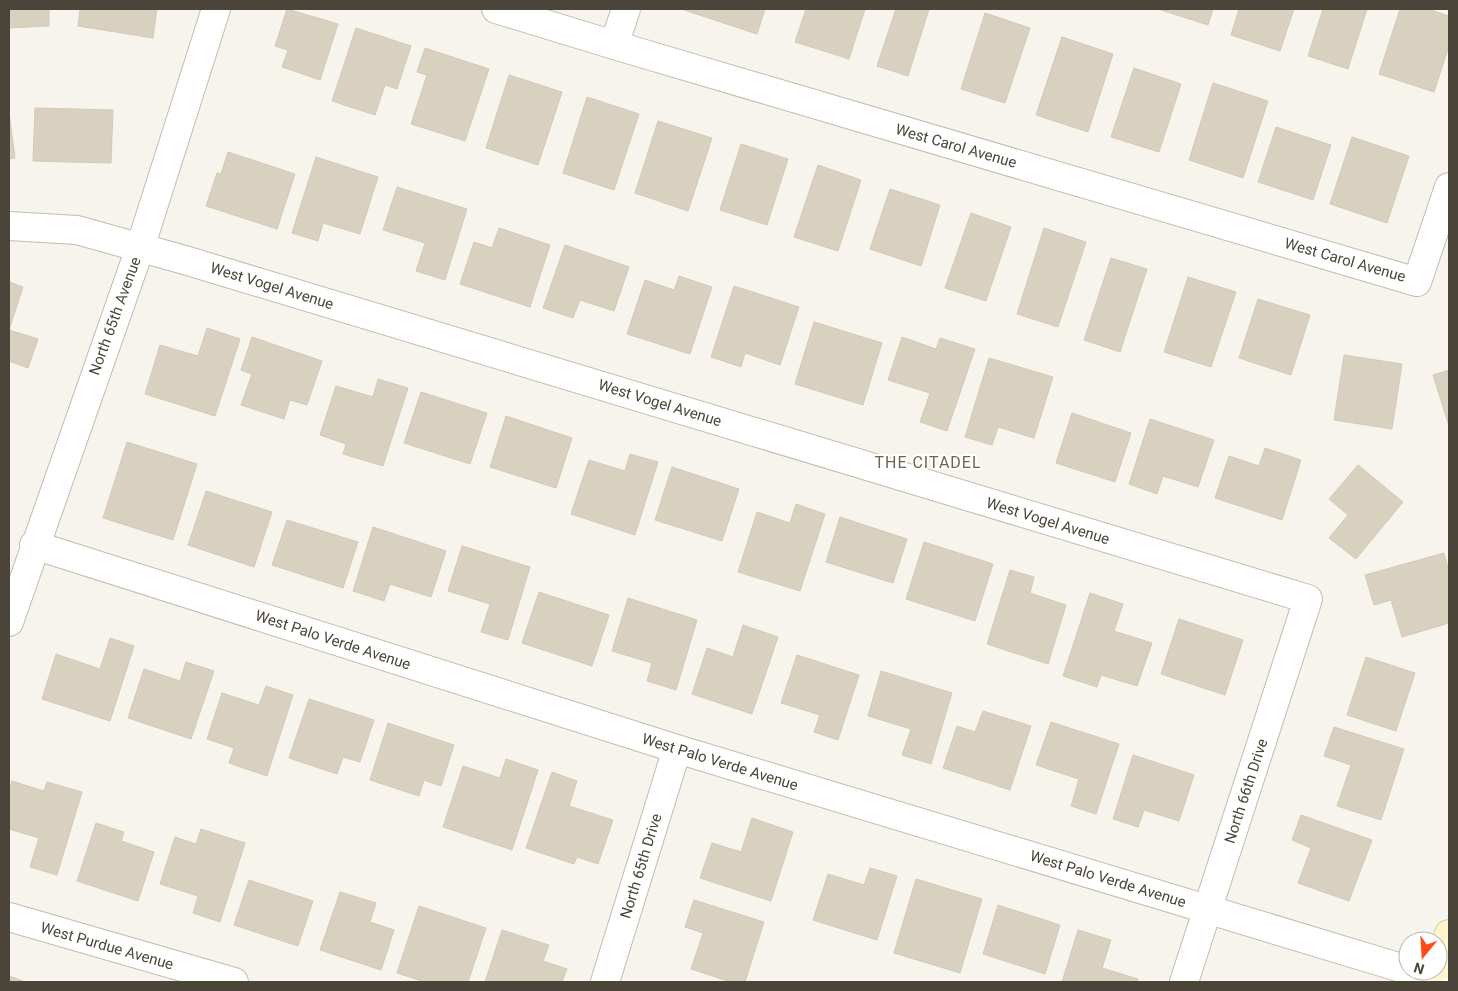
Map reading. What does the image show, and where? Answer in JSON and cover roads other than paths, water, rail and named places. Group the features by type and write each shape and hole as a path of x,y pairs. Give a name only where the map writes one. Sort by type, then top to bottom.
{"street":[{"name":"North 65th Avenue","path":"9,622 34,545 140,248 216,9"},
{"name":"West Carol Avenue","path":"496,9 1417,282 1449,187"},
{"path":"614,45 626,9"},
{"name":"West Vogel Avenue","path":"9,226 77,230 226,272 1308,599"},
{"name":"West Palo Verde Avenue","path":"34,545 678,749 1398,967"},
{"name":"North 66th Drive","path":"1184,982 1308,599"},
{"name":"North 65th Drive","path":"605,982 678,749"},
{"name":"West Purdue Avenue","path":"9,917 234,982"}],"district":[{"name":"THE CITADEL","path":"928,462"}]}
